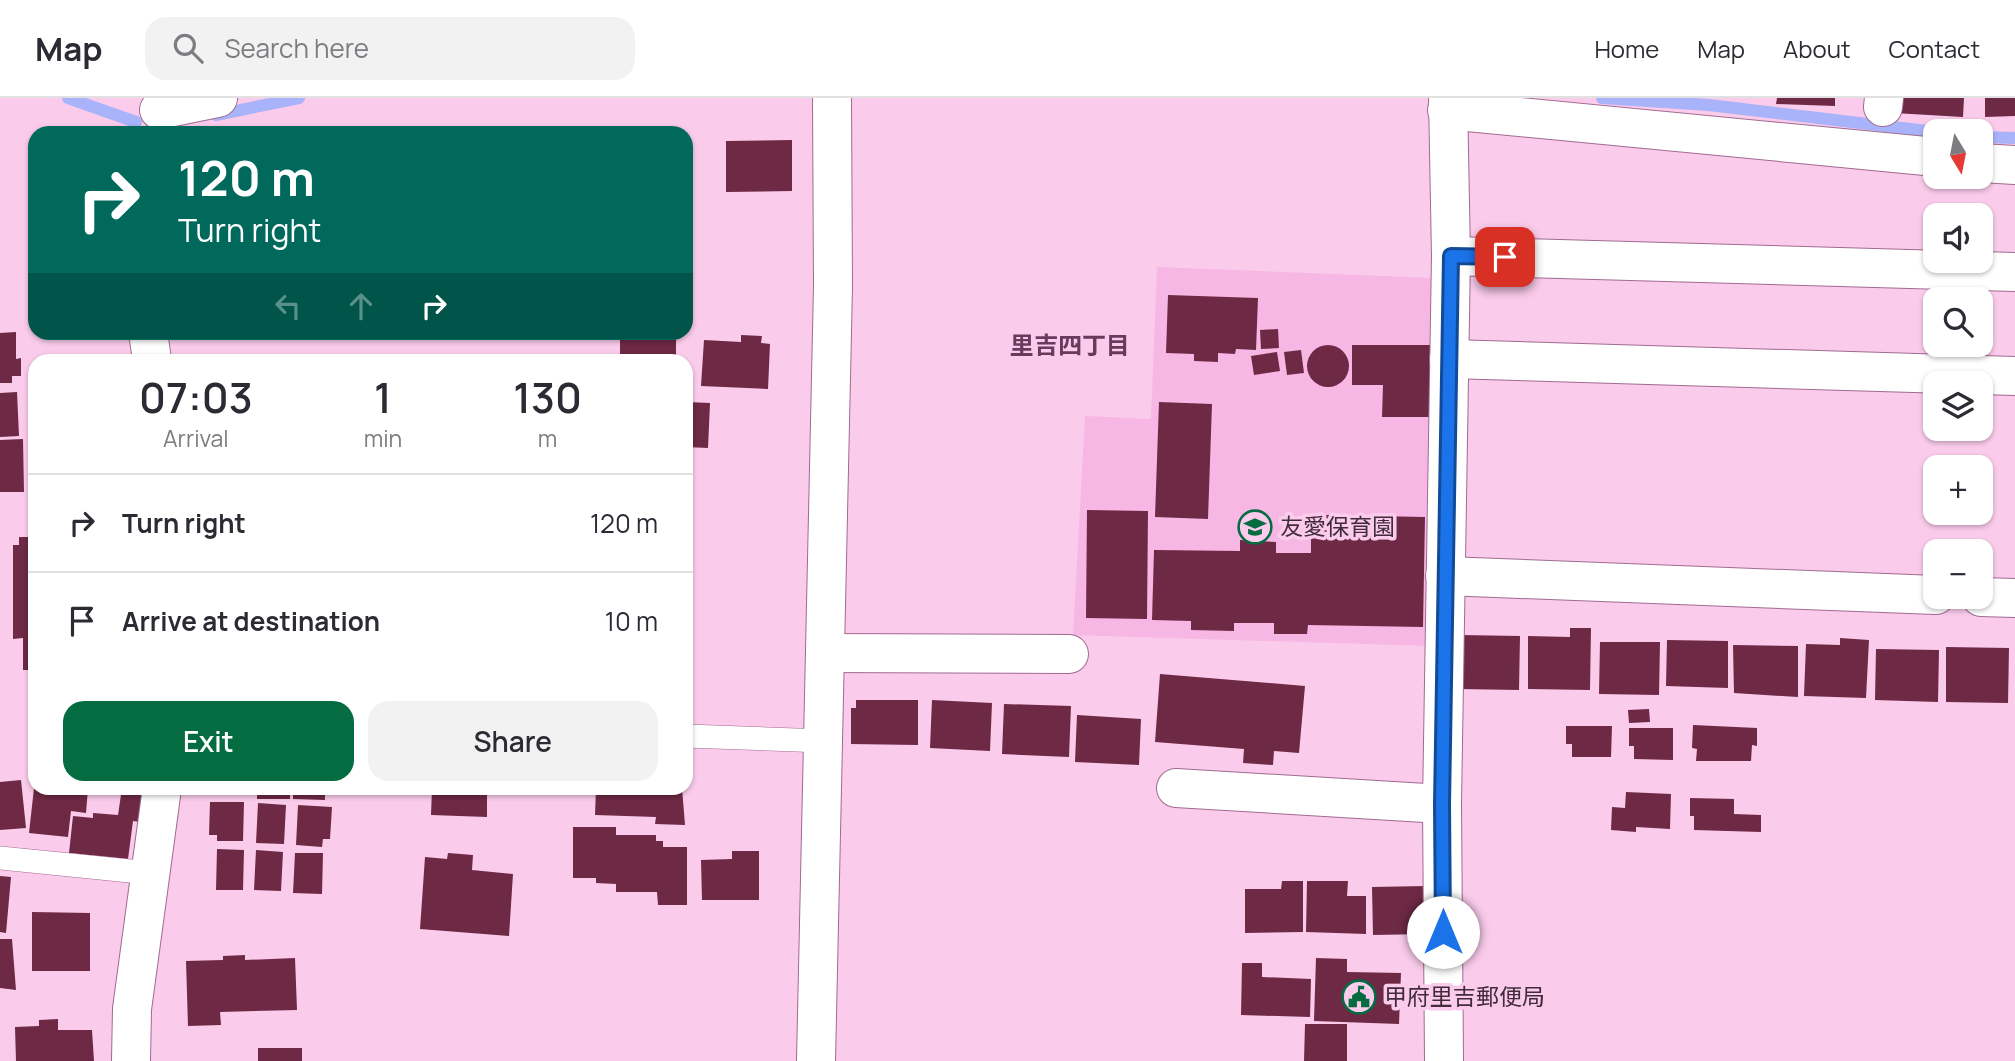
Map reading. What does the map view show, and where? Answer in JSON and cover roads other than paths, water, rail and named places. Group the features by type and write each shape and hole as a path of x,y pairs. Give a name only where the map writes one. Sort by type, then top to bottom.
{"street":[{"path":"159,114 218,98"},
{"path":"816,1061 833,286 832,98"},
{"path":"1444,1061 1442,804 1451,256 1447,105 1923,156"},
{"path":"1993,163 2015,164"},
{"path":"1451,256 2015,272"},
{"path":"1449,359 2015,376"},
{"path":"1445,576 1923,594"},
{"path":"1993,597 2015,598"},
{"path":"825,653 1069,653"},
{"path":"1176,788 1442,804"},
{"path":"131,1061 132,1009 161,795"}],"lane":[{"path":"693,736 824,741"},
{"path":"0,858 150,873"}],"waterway":[{"path":"68,98 136,122"},
{"path":"216,115 299,98"},
{"path":"1602,98 1709,105 1923,130"},
{"path":"1993,137 2015,138"}],"place":[{"name":"友愛保育園","path":"1255,527"},
{"name":"甲府里吉郵便局","path":"1359,997"}],"district":[{"name":"里吉四丁目","path":"1070,346"}]}
